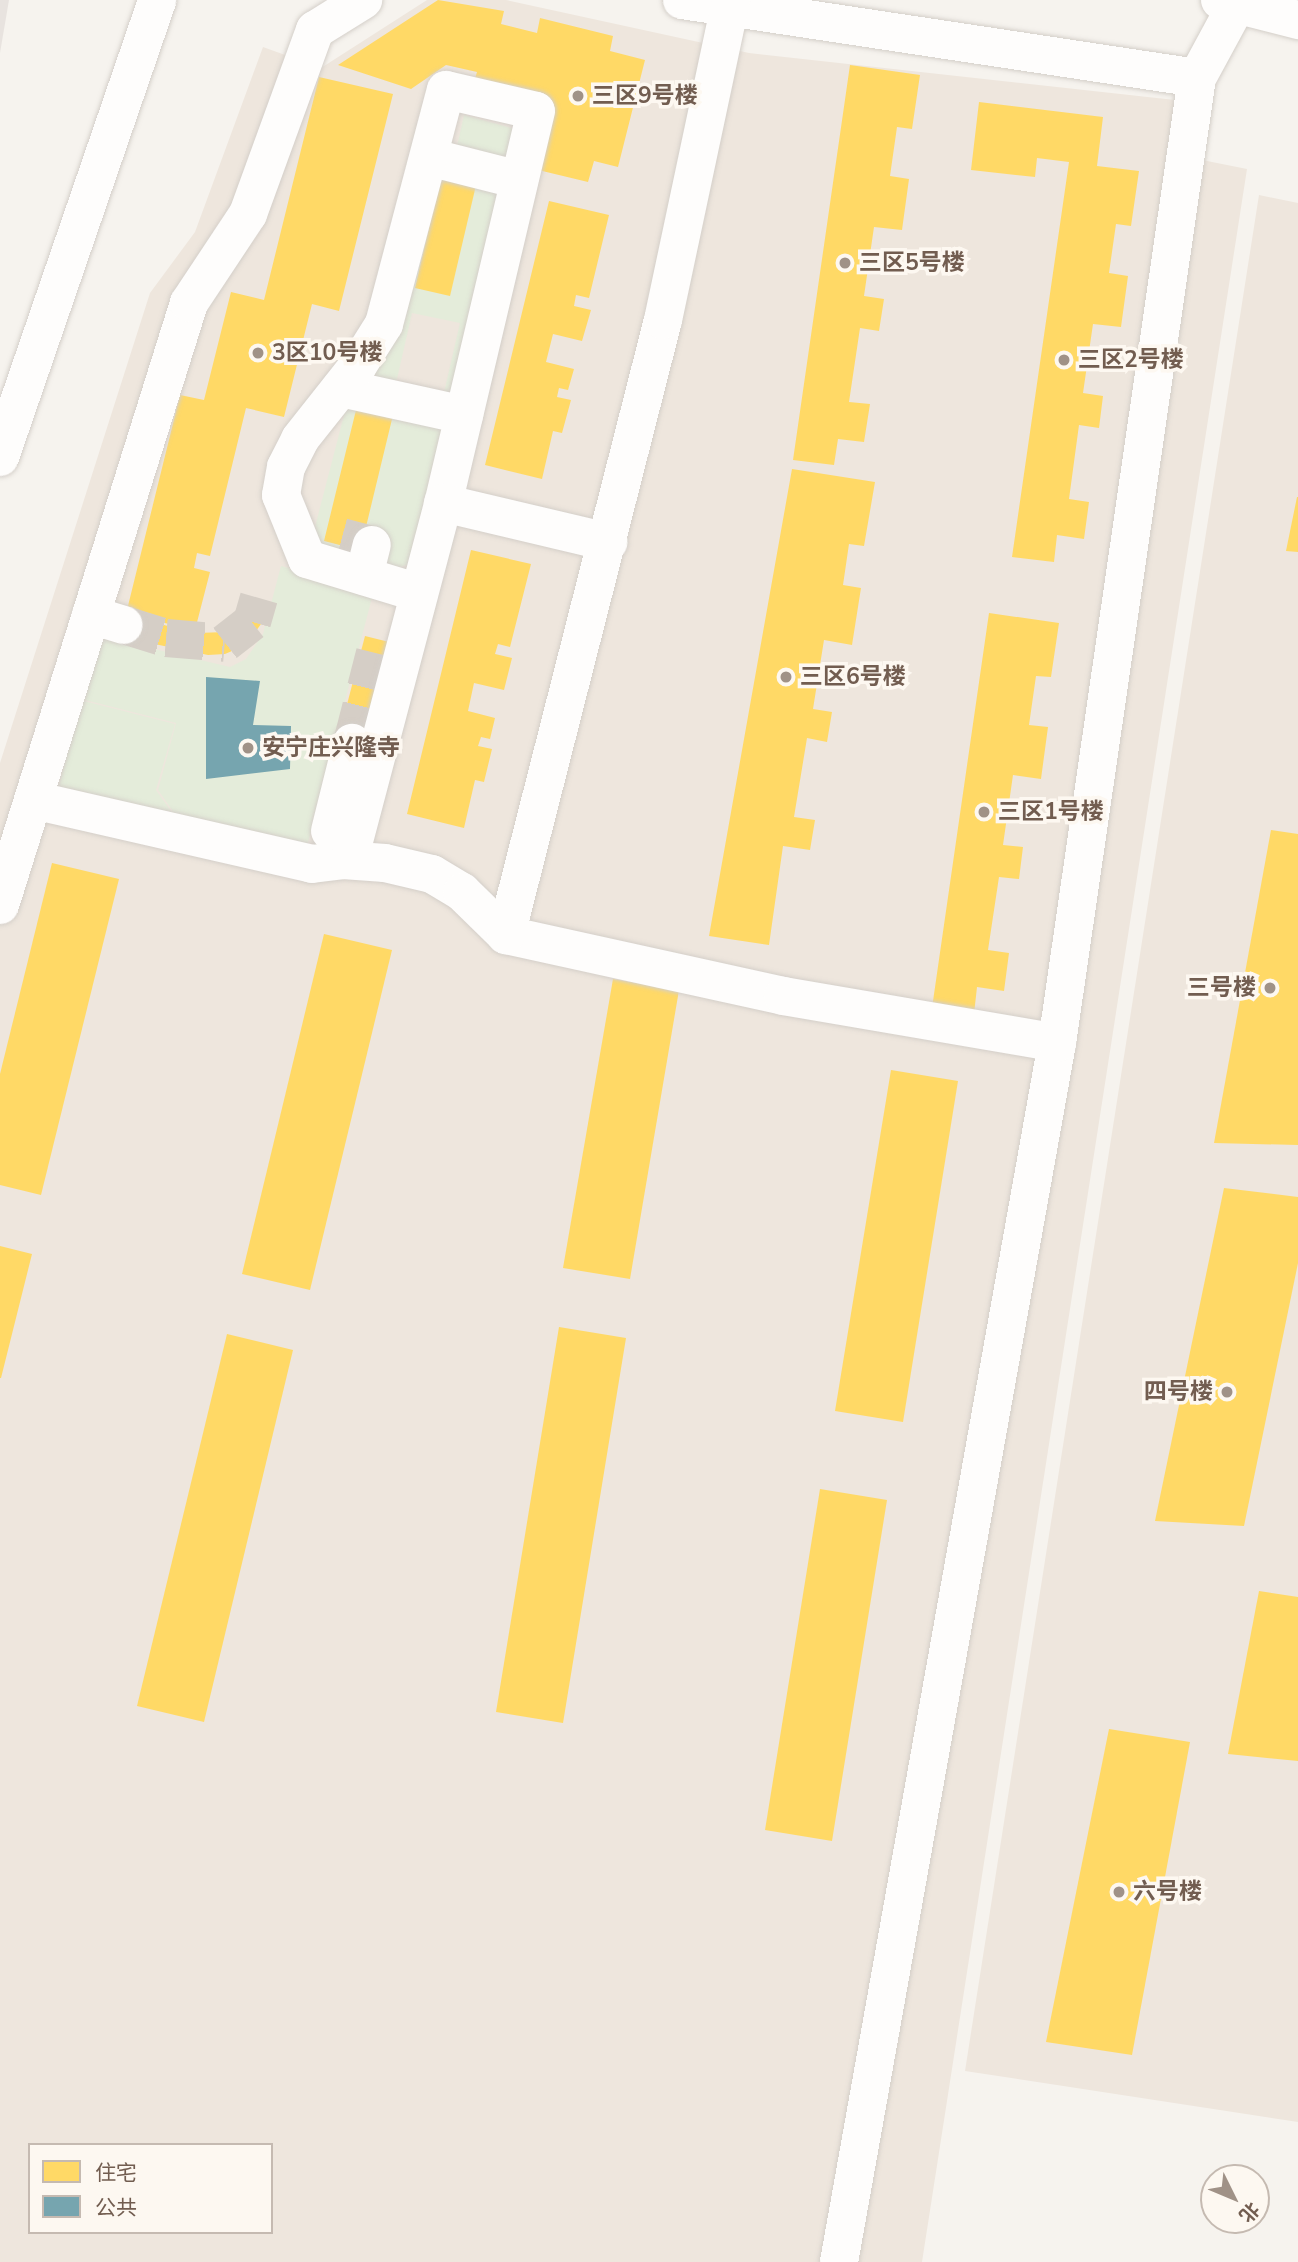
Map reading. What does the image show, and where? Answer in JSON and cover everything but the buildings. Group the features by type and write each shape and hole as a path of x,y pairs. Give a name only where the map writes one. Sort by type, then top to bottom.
{"street":[{"path":"0,457 158,0"},
{"path":"0,905 33,800 108,620 189,303 248,214 315,30 363,0"},
{"path":"682,0 730,5 1197,78"},
{"path":"839,2262 1057,1043 1197,78 1229,2 1298,20"},
{"path":"506,935 666,306 730,5"},
{"path":"335,862 419,593 536,111 446,90 384,324 341,388 300,439 286,467 281,495 307,559 368,561 419,593"},
{"path":"429,157 519,180"},
{"path":"341,388 464,415"},
{"path":"443,503 608,542"},
{"path":"335,862 352,743"},
{"path":"33,800 237,849 432,874 462,892 506,935 783,996 1057,1043"}],"shaded area":[{"path":"0,0 9,0 0,53"},
{"path":"427,0 506,0 749,53 1193,102 1197,159 1247,169 922,2262 0,2262 0,763 150,293 195,232 263,47 321,68"},
{"path":"1259,195 1298,203 1298,2122 965,2071"}],"green space":[{"path":"464,115 519,130 510,161 456,151"},
{"path":"433,162 501,181 454,400 443,397 460,323 412,313 397,379 393,386 373,386 373,371"},
{"path":"350,392 448,419 410,564 387,570 309,550"},
{"path":"281,566 374,590 304,858 173,824 172,810 158,790 176,723 81,699 103,637 230,667 246,659 263,634"},
{"path":"80,700 175,724 156,790 171,811 171,823 57,794"}],"tunnel":[{"path":"342,537 372,545"},
{"path":"124,625 166,638 225,643 252,622 259,598"},
{"path":"352,743 375,653"}],"place":[{"name":"三区9号楼","path":"578,96"},
{"name":"三区5号楼","path":"845,263"},
{"name":"3区10号楼","path":"258,353"},
{"name":"三区2号楼","path":"1064,360"},
{"name":"三区6号楼","path":"786,677"},
{"name":"安宁庄兴隆寺","path":"248,748"},
{"name":"三区1号楼","path":"984,812"},
{"name":"三号楼","path":"1270,988"},
{"name":"四号楼","path":"1227,1392"},
{"name":"六号楼","path":"1119,1892"}]}
